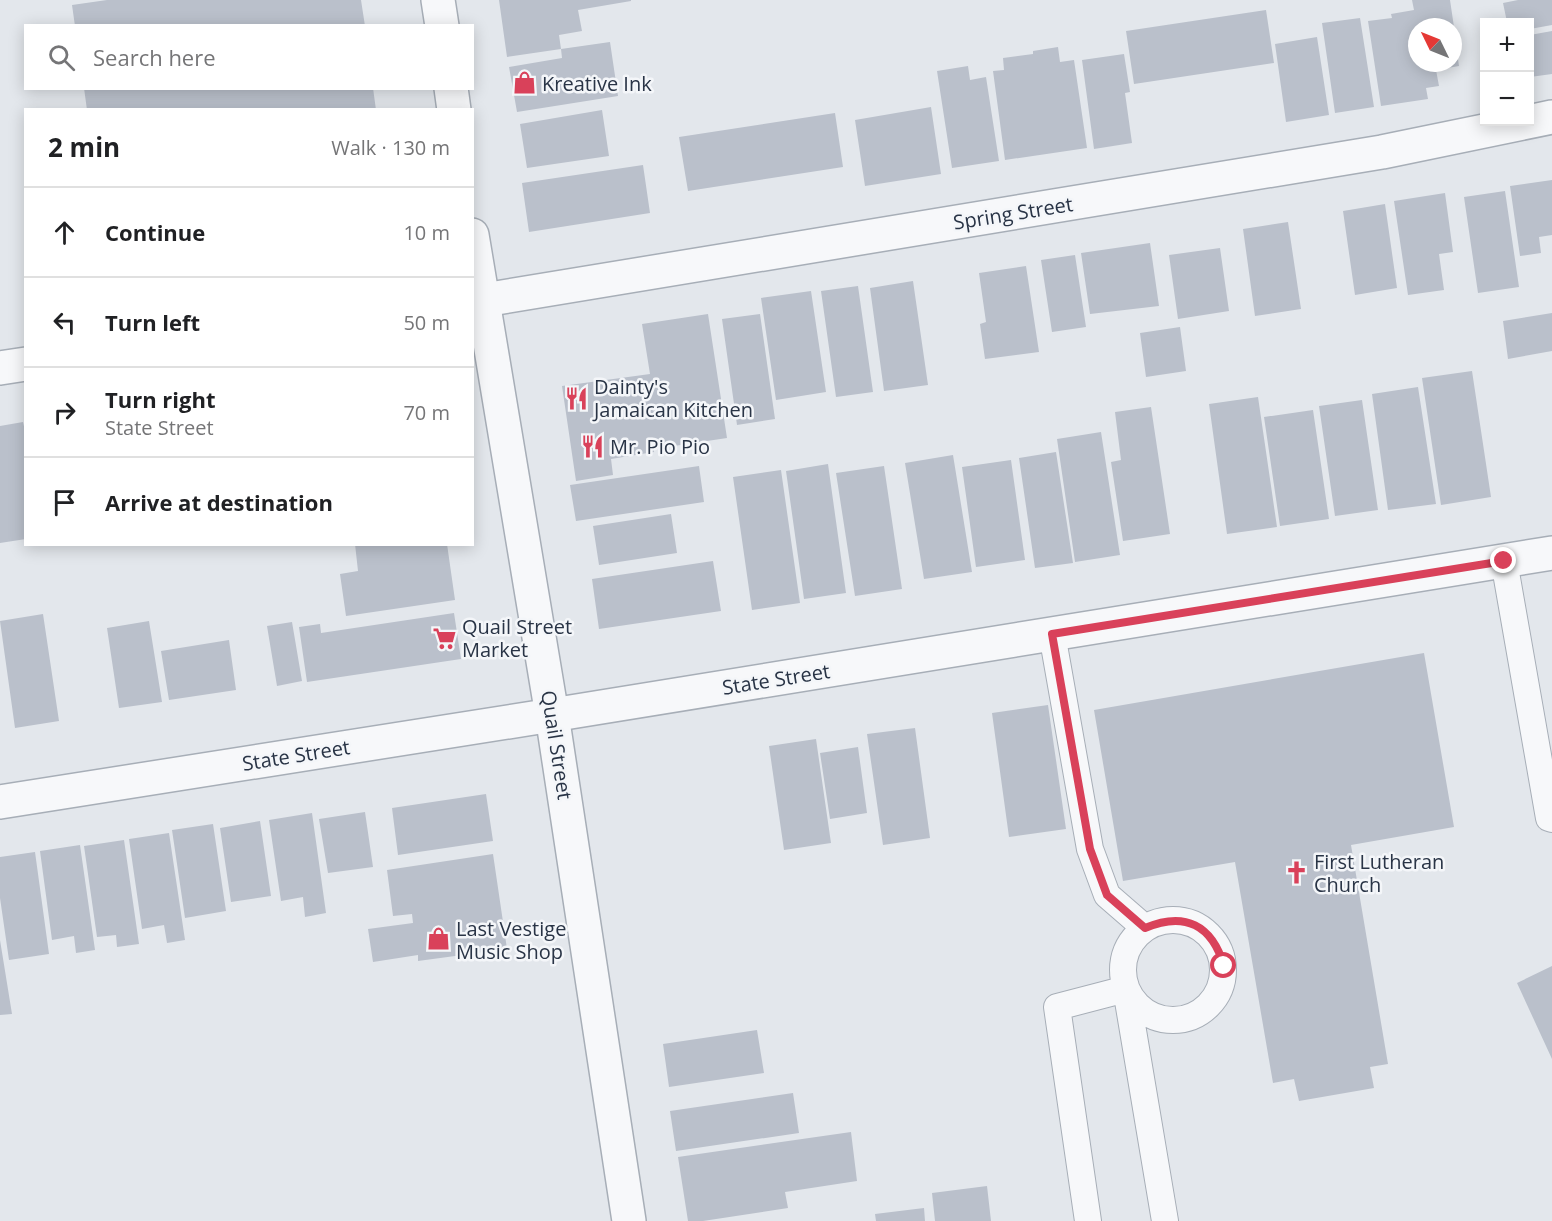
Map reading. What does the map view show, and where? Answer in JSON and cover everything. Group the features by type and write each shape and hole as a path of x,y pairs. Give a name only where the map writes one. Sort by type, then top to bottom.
{"street":[{"path":"438,0 441,24"},
{"path":"451,90 454,108"},
{"name":"Spring Street","path":"477,302 1382,152 1552,117"},
{"name":"Quail Street","path":"474,262 477,302 552,715 628,1221"},
{"path":"0,368 24,364"},
{"name":"State Street","path":"0,802 1552,554"}],"lane":[{"path":"1504,561 1549,818 1552,819"},
{"path":"1052,634 1090,849 1107,895 1145,928"},
{"path":"1126,989 1134,1003 1146,1013 1161,1019 1176,1021 1192,1017 1205,1009 1216,996 1222,982 1224,966 1219,950 1209,935 1195,924 1178,920 1161,921 1145,928 1132,940 1124,955 1122,972 1165,1221"},
{"path":"1088,1221 1057,1007 1126,989"}],"building":[{"path":"107,0 361,0 365,24 75,24 72,5"},
{"path":"499,0 631,1 578,10 582,31 559,35 561,49 507,57"},
{"path":"1412,0 1450,0 1453,18 1408,18 1408,72 1436,72 1439,86 1426,88 1428,99 1381,106 1368,21 1392,18 1391,14 1414,10"},
{"path":"1518,0 1552,0 1552,25 1534,28 1534,18 1506,18 1503,3"},
{"path":"1266,10 1274,63 1134,84 1126,31"},
{"path":"1360,18 1374,107 1335,113 1322,23"},
{"path":"1552,31 1552,74 1534,76 1534,34"},
{"path":"1317,37 1329,115 1286,122 1275,44"},
{"path":"610,42 618,96 517,112 509,67 562,58 561,49"},
{"path":"1058,47 1060,62 1074,60 1087,148 1005,160 993,71 1004,70 1003,58 1033,54 1033,51"},
{"path":"1124,54 1130,92 1125,93 1132,143 1094,149 1082,60"},
{"path":"968,66 970,80 986,77 999,161 952,168 937,71"},
{"path":"84,90 373,90 376,108 87,108"},
{"path":"931,107 941,174 865,186 855,120"},
{"path":"602,110 609,156 527,168 520,124"},
{"path":"835,113 843,167 688,191 679,137"},
{"path":"643,165 650,213 529,232 522,183"},
{"path":"1552,180 1552,235 1539,237 1541,253 1520,256 1510,186"},
{"path":"1505,191 1519,287 1478,293 1464,197"},
{"path":"1445,193 1453,252 1439,254 1444,290 1408,295 1394,201"},
{"path":"1385,204 1397,288 1355,295 1343,211"},
{"path":"1288,222 1301,309 1255,316 1243,229"},
{"path":"1150,243 1159,306 1090,314 1081,253"},
{"path":"1220,248 1229,311 1178,319 1169,255"},
{"path":"1075,255 1086,327 1052,332 1041,260"},
{"path":"1026,266 1039,352 985,359 980,324 986,322 979,273"},
{"path":"913,281 928,385 884,391 870,288"},
{"path":"858,286 873,392 836,397 821,291"},
{"path":"811,291 826,392 776,400 761,298"},
{"path":"1552,313 1552,351 1508,359 1503,321"},
{"path":"708,314 727,438 654,449 654,452 611,459 613,475 576,481 562,386 650,374 642,324"},
{"path":"760,314 775,419 737,425 722,319"},
{"path":"1180,327 1186,371 1146,377 1140,333"},
{"path":"1472,371 1491,497 1441,505 1422,378"},
{"path":"1418,387 1436,504 1388,510 1372,394"},
{"path":"1258,397 1277,527 1227,534 1209,404"},
{"path":"1362,400 1378,510 1335,516 1319,406"},
{"path":"1151,407 1170,534 1123,541 1111,462 1121,460 1115,412"},
{"path":"1313,410 1329,519 1280,526 1264,417"},
{"path":"23,422 24,426 24,539 0,543 0,426"},
{"path":"1101,432 1120,555 1075,562 1057,439"},
{"path":"1056,452 1073,563 1035,568 1019,458"},
{"path":"953,455 972,572 924,579 905,463"},
{"path":"1011,460 1025,560 976,567 962,467"},
{"path":"828,464 846,593 804,599 786,471"},
{"path":"699,466 704,502 576,521 570,485"},
{"path":"884,466 902,589 855,596 836,473"},
{"path":"781,470 800,603 752,610 733,477"},
{"path":"671,514 677,553 599,565 593,526"},
{"path":"355,546 447,546 455,600 346,616 340,574 358,571"},
{"path":"713,561 721,611 599,629 592,579"},
{"path":"454,613 461,659 307,682 299,627 320,624 321,633"},
{"path":"43,614 59,721 15,728 0,621"},
{"path":"149,621 162,702 119,708 107,628"},
{"path":"292,622 302,681 277,686 267,626"},
{"path":"229,640 236,690 169,700 161,651"},
{"name":"First Lutheran Church","path":"1424,653 1454,827 1351,845 1388,1064 1370,1067 1374,1088 1299,1101 1294,1079 1273,1083 1235,862 1123,881 1094,710"},
{"path":"1048,705 1066,829 1009,837 992,713"},
{"path":"915,728 930,838 883,845 867,734"},
{"path":"816,739 831,843 784,850 769,746"},
{"path":"858,747 867,813 830,819 820,753"},
{"path":"486,794 493,841 398,855 392,808"},
{"path":"365,812 373,867 328,873 319,819"},
{"path":"312,813 326,913 305,917 303,897 281,901 269,820"},
{"path":"260,821 271,896 231,902 220,828"},
{"path":"213,824 226,911 185,918 172,830"},
{"path":"169,833 185,940 167,943 164,925 142,929 129,839"},
{"path":"124,840 139,944 117,947 116,935 97,937 84,846"},
{"path":"80,845 95,950 76,953 74,936 52,940 40,851"},
{"path":"35,852 49,954 9,960 0,898 0,857"},
{"path":"493,854 507,949 418,961 418,955 373,962 368,929 413,923 412,914 393,916 387,870"},
{"path":"0,940 12,1014 0,1015"},
{"path":"1552,966 1552,1059 1517,983"},
{"path":"757,1030 764,1073 669,1087 663,1044"},
{"path":"793,1093 799,1133 676,1151 670,1111"},
{"path":"851,1132 857,1181 785,1192 788,1208 703,1221 688,1221 678,1157"},
{"path":"987,1186 991,1221 935,1221 932,1193"},
{"path":"924,1208 925,1221 876,1221 875,1214"}],"place":[{"name":"Kreative Ink","path":"524,83"},
{"name":"Dainty's Jamaican Kitchen","path":"576,398"},
{"name":"Mr. Pio Pio","path":"592,446"},
{"name":"Quail Street Market","path":"444,638"},
{"name":"First Lutheran Church","path":"1296,872"},
{"name":"Last Vestige Music Shop","path":"438,939"}],"route":[{"path":"1224,966 1219,950 1209,935 1195,924 1178,920 1161,921 1145,928 1107,895 1090,849 1052,634 1504,561"}]}
